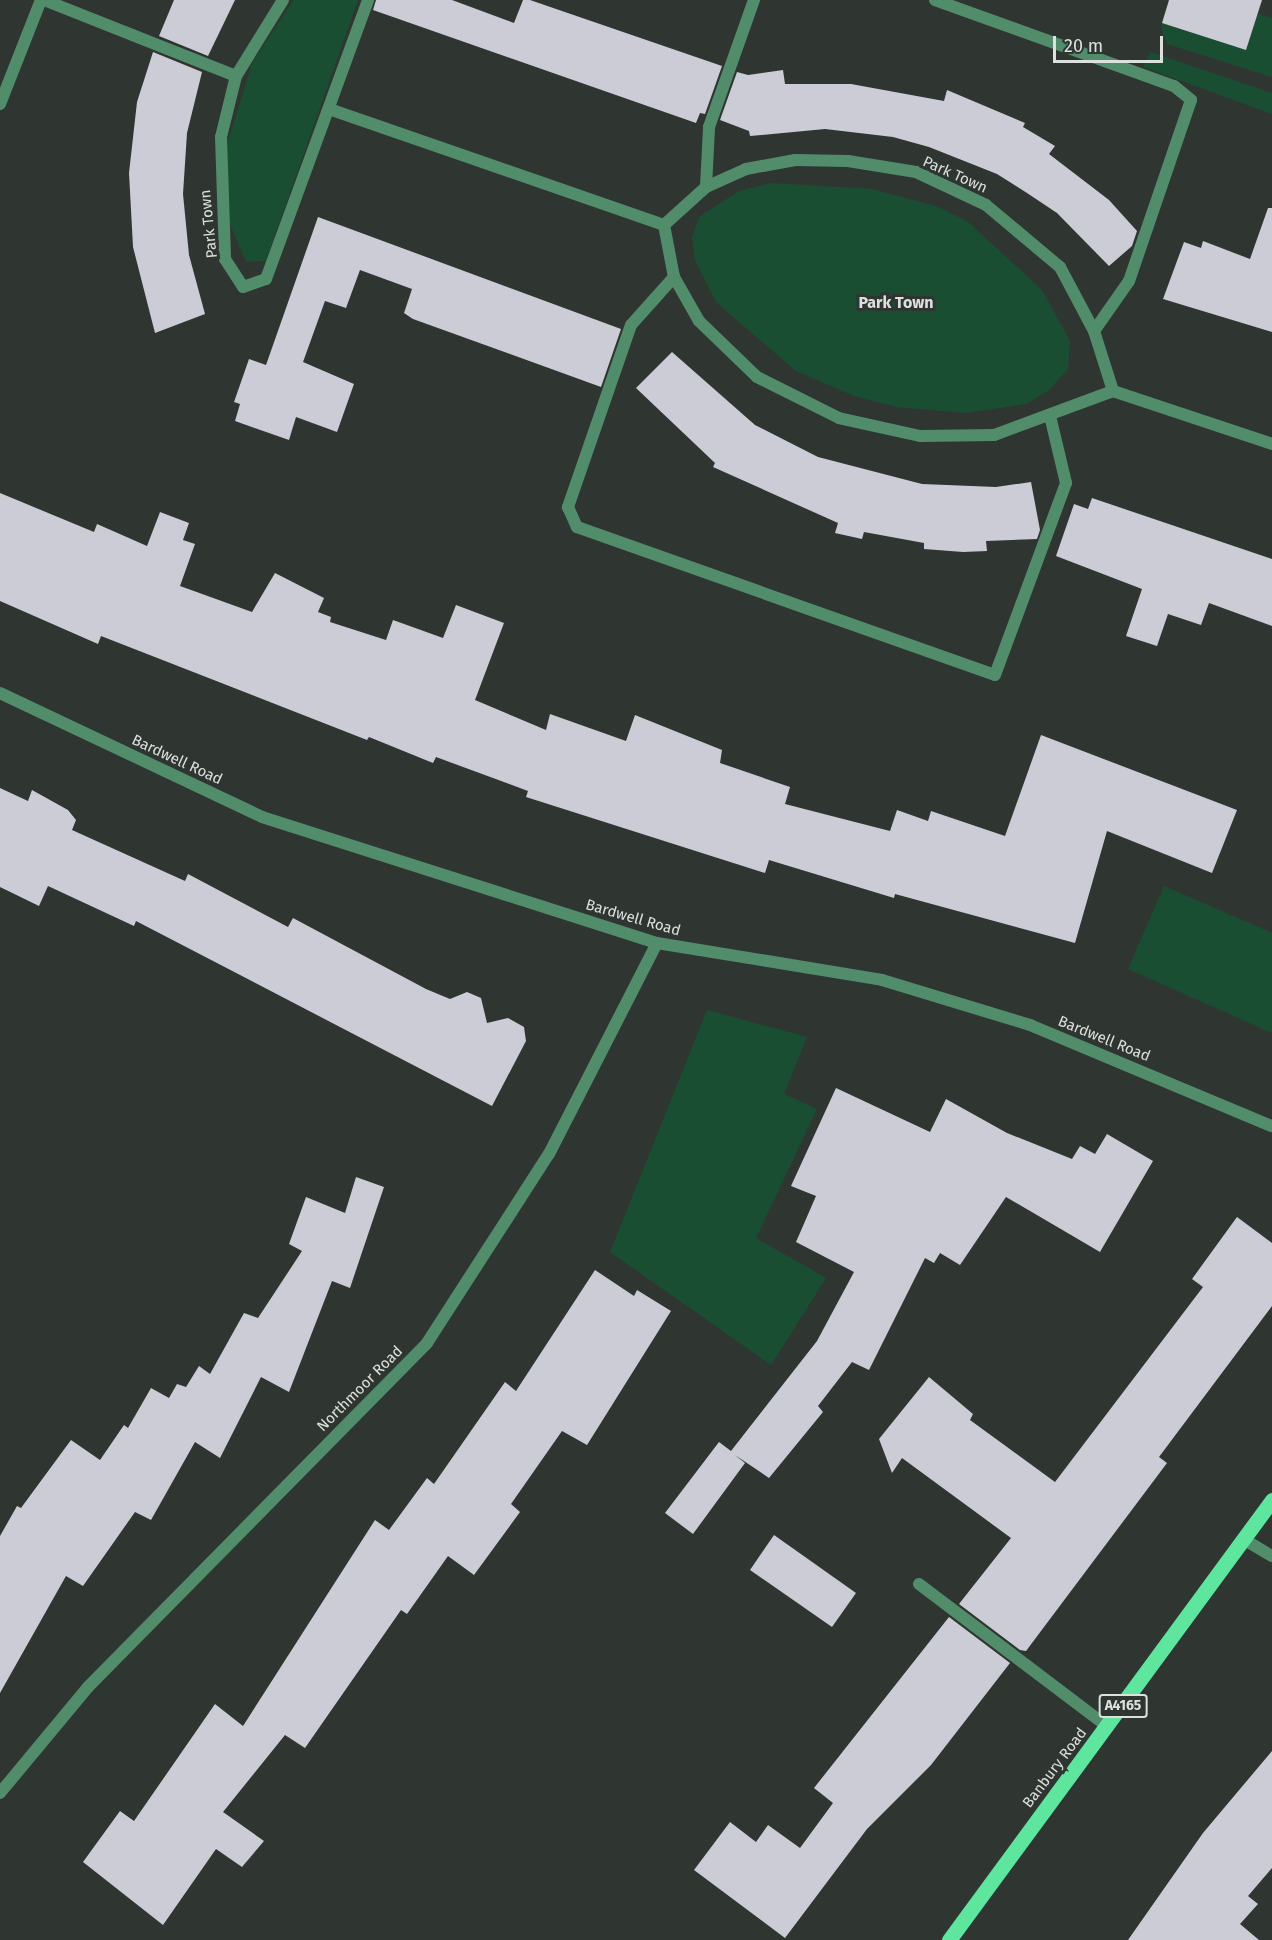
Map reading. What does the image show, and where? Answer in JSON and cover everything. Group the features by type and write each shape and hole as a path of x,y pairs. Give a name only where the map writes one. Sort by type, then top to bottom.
{"main road":[{"name":"Banbury Road","path":"949,1940 1108,1727 1272,1500"}],"street":[{"path":"0,104 42,0 236,76"},
{"name":"Park Town","path":"283,0 236,76 221,137 220,191 225,260 243,287 266,279 332,110 368,0"},
{"path":"706,187 709,127 754,0"},
{"path":"934,0 1174,86 1191,100 1129,281 1094,331"},
{"path":"332,110 664,225 674,277 699,321 757,377 839,418 920,436 994,435 1113,391 1272,444"},
{"name":"Park Town","path":"664,225 706,187 746,169 795,160 848,161 916,172 986,205 1060,267 1094,331 1113,391"},
{"path":"674,277 632,325 568,507 578,527 995,675 1066,483 1050,416"},
{"name":"Bardwell Road","path":"0,693 262,816 657,944 882,980 1030,1025 1272,1126"},
{"name":"Northmoor Road","path":"0,1792 88,1687 427,1343 549,1154 657,944"},
{"path":"1245,1540 1272,1556"},
{"path":"919,1584 1108,1727"}],"green space":[{"path":"294,0 358,0 266,261 246,262 229,222 224,183 228,141 253,61"},
{"path":"1258,14 1272,18 1272,77 1167,44 1162,32 1162,23"},
{"path":"1150,52 1272,93 1272,114 1143,67"},
{"path":"771,183 872,189 936,206 967,221 1042,290 1070,341 1068,369 1048,391 1026,404 965,413 897,407 854,396 796,371 716,302 695,260 692,238 699,217 739,191"},
{"path":"1164,886 1272,933 1272,1033 1128,969"},
{"path":"707,1010 807,1037 784,1094 817,1109 756,1238 826,1278 771,1365 610,1252"}],"building":[{"path":"174,0 235,0 208,56 159,36"},
{"path":"376,0 452,0 514,23 523,0 530,0 722,66 705,114 700,113 696,123 373,10"},
{"path":"1169,0 1262,0 1246,50 1162,23"},
{"path":"153,52 202,72 187,133 183,194 189,255 205,314 155,333 133,247 129,173 137,102"},
{"path":"783,70 785,84 851,84 944,101 947,90 1025,123 1023,127 1055,146 1049,154 1109,200 1137,231 1132,246 1109,266 1057,213 1027,193 997,174 929,147 893,137 825,129 750,136 749,131 720,120 737,72 748,75"},
{"path":"1268,208 1272,208 1272,332 1163,299 1184,242 1201,248 1203,241 1250,259"},
{"path":"318,217 621,329 601,387 413,319 404,313 412,289 360,270 346,308 325,301 303,362 354,384 337,432 296,417 289,440 235,421 240,404 234,402 249,359 266,365"},
{"path":"672,352 755,425 818,457 922,484 996,487 1031,482 1040,530 1037,539 986,541 987,551 963,552 924,549 924,543 864,532 862,539 835,533 838,523 713,467 715,463 636,388"},
{"path":"0,493 94,532 97,524 147,546 160,512 189,523 183,540 195,544 180,586 252,612 275,573 324,598 318,612 331,617 330,622 386,640 393,620 443,638 456,605 504,623 475,700 546,730 550,714 626,741 635,715 722,750 720,763 790,787 785,804 890,831 897,810 928,821 931,811 1005,836 1041,735 1237,810 1212,873 1107,831 1075,943 895,894 894,898 769,860 765,873 526,797 528,791 436,757 433,763 369,737 367,740 101,636 98,644 0,601"},
{"path":"1092,498 1272,559 1272,626 1209,603 1201,625 1168,614 1157,646 1126,636 1142,589 1056,556 1074,504 1088,509"},
{"path":"0,788 28,801 32,790 68,810 76,820 72,830 185,881 188,874 288,927 293,918 426,989 450,999 467,992 481,998 487,1023 508,1018 524,1027 526,1041 492,1106 136,921 134,926 48,886 39,906 0,887"},
{"path":"836,1088 930,1132 946,1099 1007,1133 1072,1159 1080,1146 1095,1154 1107,1134 1153,1161 1100,1252 1006,1197 960,1265 940,1253 934,1263 925,1258 869,1370 852,1362 818,1406 823,1412 769,1478 735,1455 745,1463 693,1534 665,1513 719,1442 731,1451 817,1341 854,1272 796,1242 816,1196 791,1186"},
{"path":"356,1177 384,1187 350,1288 332,1281 289,1392 261,1377 220,1458 195,1442 151,1520 135,1512 83,1586 66,1576 0,1693 0,1536 17,1506 21,1508 71,1440 100,1460 124,1425 128,1428 151,1388 169,1398 177,1384 186,1387 199,1366 210,1374 244,1313 258,1318 302,1251 289,1244 306,1197 345,1213"},
{"path":"1237,1217 1272,1243 1272,1306 1159,1457 1167,1463 1026,1651 1020,1650 959,1604 1011,1538 902,1458 892,1473 879,1439 929,1377 973,1414 970,1420 1055,1482 1203,1287 1192,1279"},
{"path":"595,1270 634,1296 637,1290 671,1311 587,1445 562,1431 511,1504 520,1512 474,1575 448,1556 407,1614 401,1610 305,1748 285,1735 223,1812 264,1841 242,1867 216,1849 163,1925 83,1862 120,1811 134,1821 215,1704 243,1726 375,1520 389,1530 427,1478 434,1484 505,1382 516,1391"},
{"path":"774,1535 856,1593 832,1627 750,1570"},
{"path":"949,1617 1010,1663 931,1765 867,1829 785,1938 694,1870 730,1822 756,1842 768,1825 800,1848 833,1803 814,1788"},
{"path":"1272,1751 1272,1868 1248,1896 1258,1904 1240,1924 1259,1940 1128,1940 1203,1833"}],"district":[{"name":"Park Town","path":"896,303"}]}
